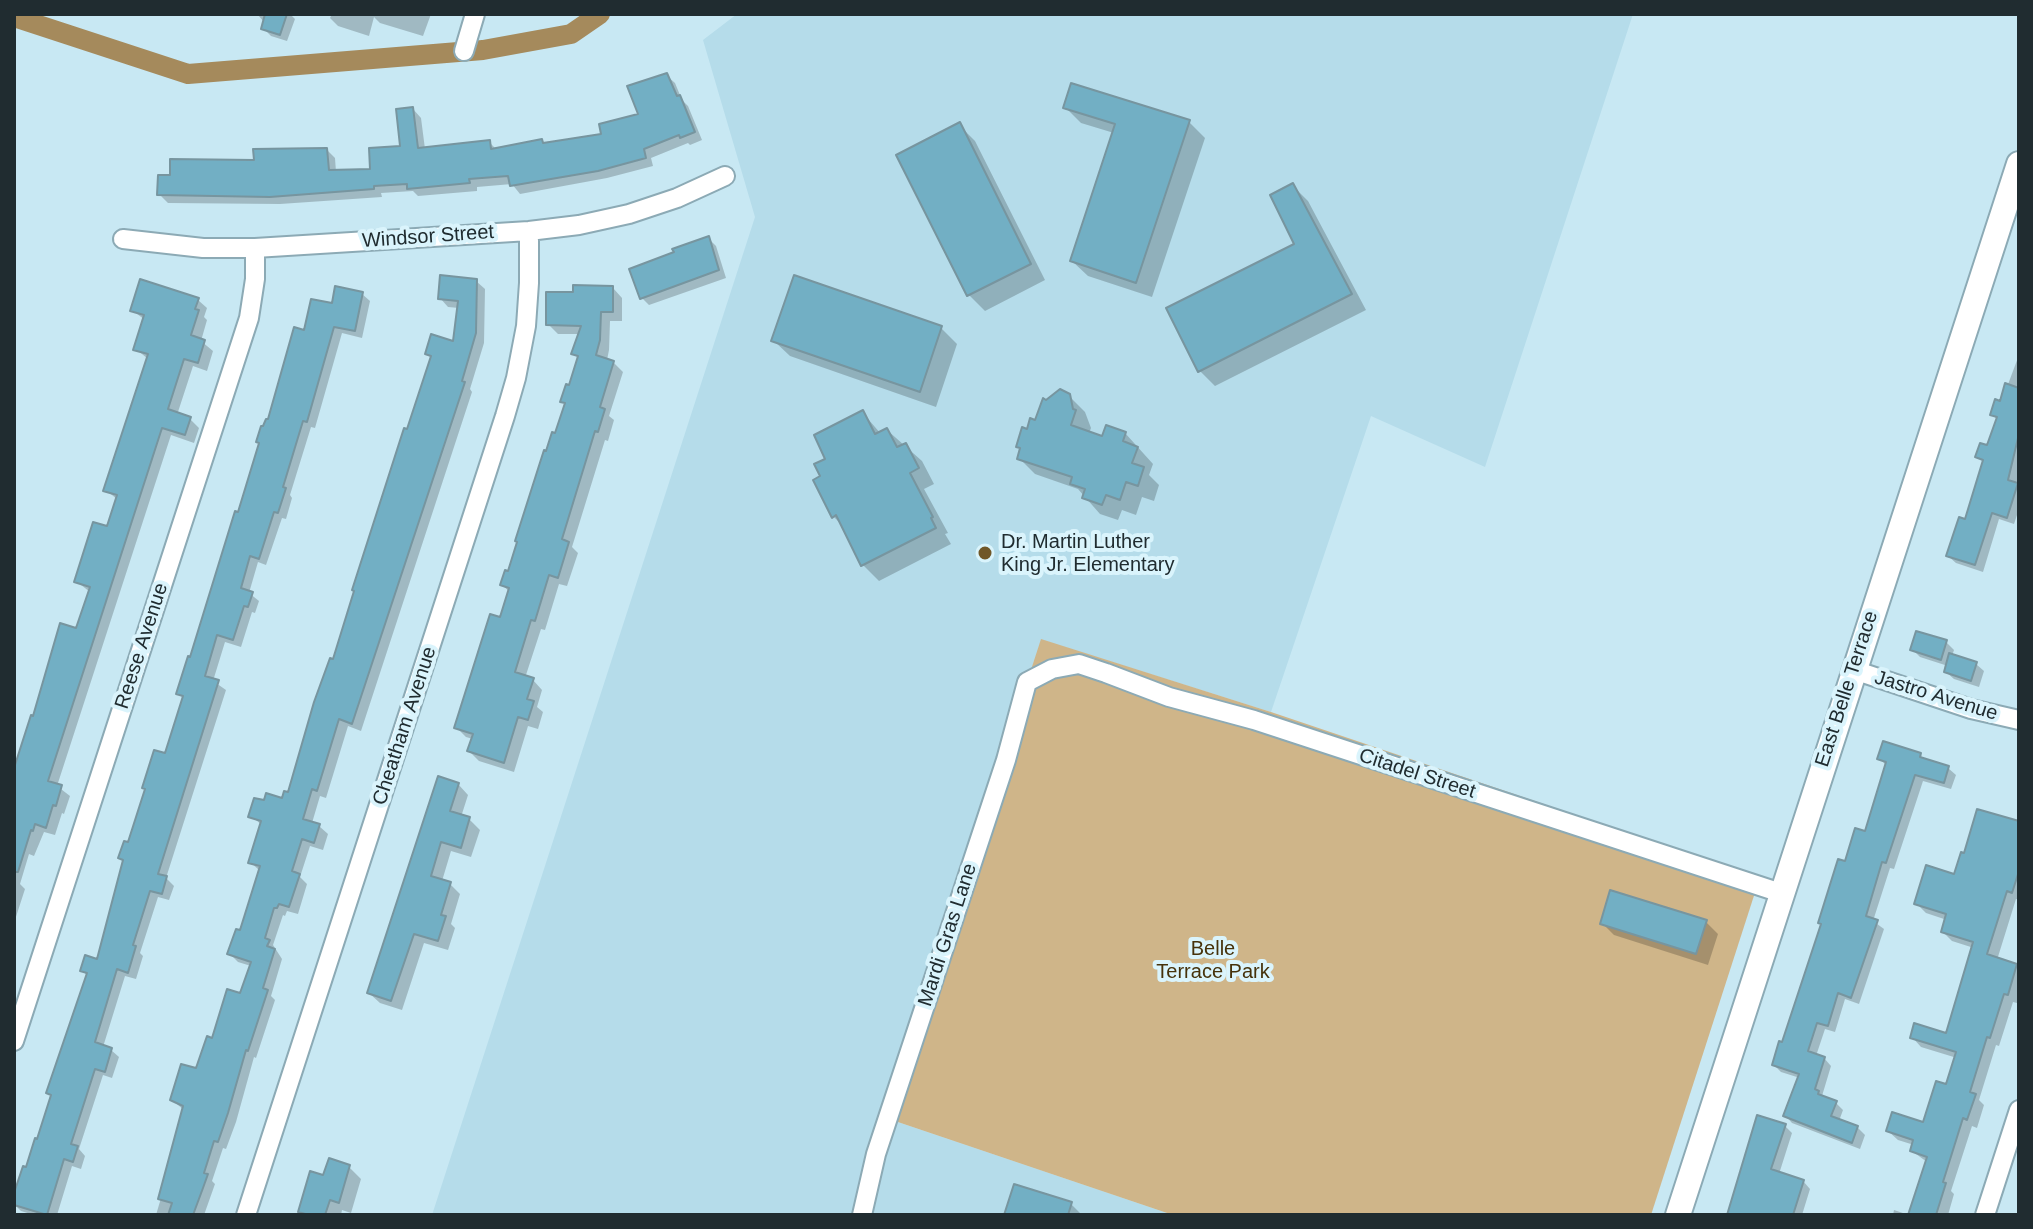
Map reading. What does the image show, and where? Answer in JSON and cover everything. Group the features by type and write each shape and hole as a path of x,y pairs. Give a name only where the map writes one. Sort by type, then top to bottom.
{"street":[{"path":"464,51 475,14"},
{"name":"East Belle Terrace","path":"1678,1215 2019,164"},
{"name":"Windsor Street","path":"123,239 203,248 255,248 529,231 579,225 629,214 677,198 725,176"},
{"name":"Cheatham Avenue","path":"246,1215 516,378 526,326 529,231"},
{"name":"Reese Avenue","path":"14,1041 249,318 255,279 255,248"},
{"name":"Citadel Street","path":"1052,669 1079,664 1169,697 1262,723 1781,893"},
{"name":"Mardi Gras Lane","path":"862,1215 876,1154 1006,760 1027,682 1052,669"},
{"name":"Jastro Avenue","path":"1854,670 1971,709 2019,720"},
{"path":"1985,1215 2019,1110"}],"shaded area":[{"name":"Dr. Martin Luther King Jr. Elementary","path":"737,14 1633,14 1485,467 1371,416 1271,712 1042,640 886,1118 1173,1215 432,1215 755,217 703,40"}],"green space":[{"name":"Belle Terrace Park","path":"1041,639 1271,712 1760,877 1651,1215 1173,1215 886,1118"}],"building":[{"path":"265,14 287,14 280,35 261,29"},
{"path":"667,73 695,132 644,149 646,158 598,171 510,186 508,176 407,189 407,184 270,197 157,195 158,175 170,175 170,159 254,160 253,149 327,148 329,170 370,169 369,148 400,146 396,109 413,107 418,148 490,140 491,149 542,139 543,143 601,134 599,124 638,114 627,86"},
{"path":"1071,83 1190,120 1136,283 1070,261 1115,124 1063,108"},
{"path":"960,122 1031,264 967,296 896,155"},
{"path":"1293,183 1352,294 1198,372 1166,308 1294,244 1270,195"},
{"path":"709,236 719,270 640,299 629,269"},
{"path":"440,275 477,279 476,333 462,381 465,382 352,724 339,719 317,791 312,789 303,819 320,824 314,843 302,839 292,871 300,874 289,907 279,904 274,908 265,938 270,940 267,946 275,949 263,988 268,990 218,1142 214,1141 204,1173 208,1174 193,1215 168,1215 172,1203 158,1199 183,1106 170,1100 181,1064 196,1068 207,1036 212,1038 227,989 240,993 251,962 227,954 236,929 240,930 260,866 248,863 261,821 248,817 254,798 264,800 266,793 282,798 284,791 288,792 314,702 330,658 333,659 404,428 407,429 431,356 425,354 431,334 453,341 458,301 438,299"},
{"path":"794,275 942,326 920,392 771,341"},
{"path":"140,279 199,298 195,309 199,310 191,335 205,340 198,363 184,359 168,409 191,417 185,435 162,428 48,781 62,785 56,806 53,805 46,828 35,824 31,830 18,872 14,872 14,768 60,623 76,628 90,587 74,582 93,522 107,526 117,495 103,491 148,354 133,350 144,315 130,311"},
{"path":"573,285 613,286 613,312 601,312 596,355 614,361 600,407 605,409 598,432 595,431 562,539 569,542 558,578 549,575 515,672 534,678 527,699 534,701 528,720 518,717 504,763 467,751 473,734 454,728 490,614 500,617 509,588 500,585 505,570 508,571 544,450 552,432 555,433 565,403 560,402 578,356 571,354 581,326 546,325 546,292 573,292"},
{"path":"335,286 363,292 355,331 334,327 307,422 303,421 283,487 286,488 278,513 274,512 259,559 250,556 241,588 253,592 248,607 244,606 233,640 217,635 205,676 219,680 158,874 167,876 162,894 150,891 133,945 136,946 128,973 117,969 95,1042 112,1048 105,1072 95,1069 71,1144 78,1146 73,1162 64,1159 47,1215 14,1205 14,1193 37,1139 51,1095 46,1093 87,973 80,971 85,955 97,959 123,860 118,858 124,841 128,842 154,750 165,753 183,696 176,694 235,511 238,512 259,443 256,442 261,426 268,419 294,327 304,330 311,299 332,303"},
{"path":"2005,383 2019,388 2019,434 2008,480 2018,483 2007,518 1992,513 1975,565 1946,556 1959,517 1965,519 1983,460 1975,457 1980,443 1987,445 1997,417 1990,415 1995,399 2000,401"},
{"path":"1060,389 1070,394 1073,409 1076,410 1071,425 1102,436 1106,425 1126,432 1123,441 1138,447 1132,463 1144,467 1138,486 1126,482 1120,500 1106,495 1102,505 1082,498 1085,489 1070,484 1072,477 1017,459 1020,448 1016,447 1022,427 1027,429 1030,418 1035,420 1043,398 1046,400"},
{"path":"863,410 875,434 887,428 897,447 906,443 919,468 910,473 936,528 861,566 836,515 832,518 813,480 820,476 814,464 825,459 814,435"},
{"path":"1916,631 1947,640 1941,660 1910,650"},
{"path":"1949,653 1977,662 1971,681 1944,672"},
{"path":"1883,741 1949,766 1944,783 1915,775 1886,863 1882,862 1866,916 1878,920 1851,998 1838,993 1828,1026 1817,1023 1808,1051 1825,1057 1815,1089 1819,1091 1818,1094 1837,1101 1831,1116 1858,1126 1852,1143 1783,1116 1799,1074 1772,1065 1821,924 1818,923 1838,859 1845,861 1855,828 1865,831 1886,762 1877,759"},
{"path":"438,776 459,783 450,811 470,817 461,848 441,842 431,876 451,882 441,915 446,916 438,941 414,934 391,1001 367,993"},
{"path":"1977,809 2019,821 2019,871 2012,893 2007,891 1987,954 2017,964 2008,995 2004,994 1990,1038 1987,1037 1970,1092 1976,1094 1967,1120 1963,1118 1936,1215 1908,1215 1927,1157 1910,1151 1913,1140 1886,1131 1892,1112 1923,1122 1936,1081 1946,1084 1956,1052 1910,1038 1914,1023 1946,1033 1973,942 1941,932 1946,914 1914,904 1926,865 1954,874 1961,852 1964,853"},
{"path":"1610,890 1707,920 1696,954 1600,924"},
{"path":"1757,1115 1786,1124 1771,1169 1804,1180 1793,1215 1727,1215"},
{"path":"329,1158 350,1165 339,1203 330,1200 325,1215 298,1212 310,1171 323,1175"},
{"path":"1014,1184 1072,1202 1068,1215 1004,1215"}],"waterway":[{"path":"14,17 188,74 483,50 571,34 600,14"}],"place":[{"name":"Dr. Martin Luther King Jr. Elementary","path":"985,553"}]}
